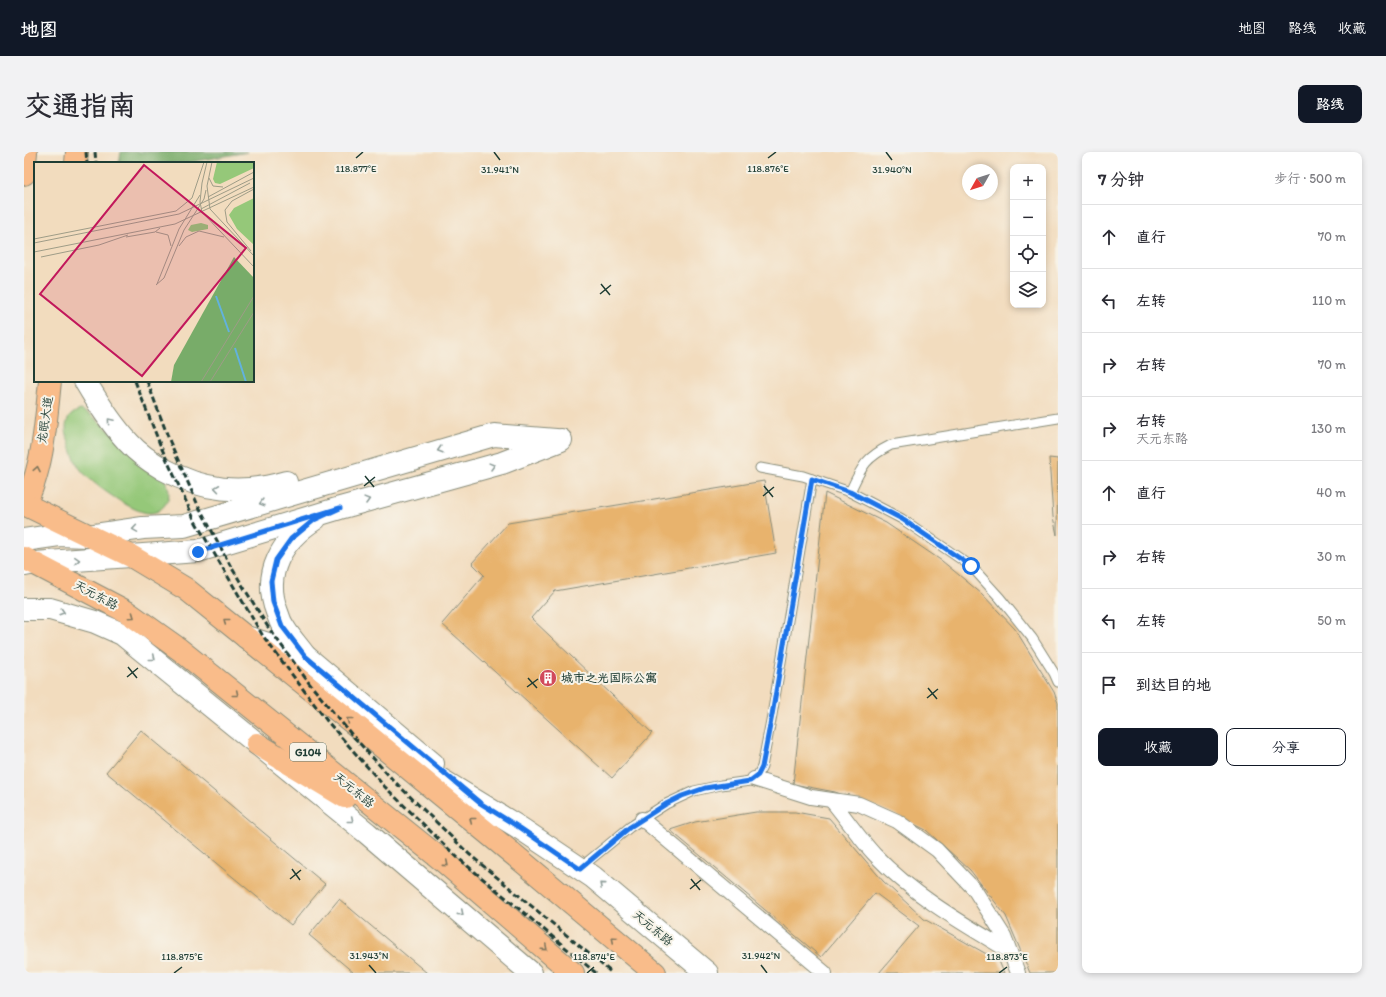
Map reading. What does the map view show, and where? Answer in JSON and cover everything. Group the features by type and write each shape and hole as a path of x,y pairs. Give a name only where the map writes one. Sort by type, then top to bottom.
{"main road":[{"path":"24,174 26,152"},
{"path":"76,162 77,152"},
{"name":"龙眠大道","path":"24,509 36,478 44,435 50,382"},
{"name":"天元东路","path":"24,509 131,556 186,589 369,736 655,973"},
{"name":"天元东路","path":"27,562 127,612 179,648 421,844 573,973"},
{"path":"257,744 421,844"}],"street":[{"path":"85,382 105,414 129,444 152,462 179,478 207,487 229,490 250,490 271,486 353,462 406,460"},
{"path":"24,540 60,535 88,536 143,528 184,526 494,434 561,440 502,463 340,508 198,552 27,562"},
{"path":"305,656 282,626 273,602 271,581 276,560 291,539 314,520 340,508"},
{"path":"24,509 60,535 131,556"},
{"name":"天元东路","path":"24,609 50,608 95,622 122,634 367,833 531,973"},
{"name":"天元东路","path":"246,637 305,656 480,803 524,863"},
{"name":"天元东路","path":"369,736 520,828 593,877 707,973"},
{"path":"754,779 811,797 859,804 897,821 937,850 974,888 1004,936 1018,973"},
{"path":"831,800 875,855 907,884 960,922 1009,951"},
{"path":"642,819 825,973"}],"lane":[{"path":"850,492 862,467 876,452 891,445 1058,418"},
{"path":"760,468 812,479 850,492 902,519 971,566 1000,598 1032,638 1058,682"},
{"path":"580,869 620,835 666,804 694,791 750,781 754,779 761,770 812,479"}],"green space":[{"path":"121,152 248,152 191,162 119,162"},
{"path":"81,410 91,415 164,478 168,487 169,496 162,508 150,513 134,509 103,490 81,470 71,449 66,427 70,416"}],"building":[{"path":"1049,458 1058,459 1057,535 1053,517"},
{"name":"城市之光国际公寓","path":"764,481 776,553 555,591 531,618 652,733 612,778 442,624 484,575 472,563 508,523"},
{"path":"825,493 886,523 942,561 982,594 1015,629 1054,692 1058,703 1058,973 1030,973 1006,916 970,870 926,830 890,812 835,792 793,784"},
{"path":"141,730 325,884 291,925 106,772"},
{"path":"756,812 795,812 829,818 883,881 924,919 999,961 1004,973 879,973 919,926 875,893 821,957 670,830 695,822"},
{"path":"339,899 427,973 354,973 309,935"}],"railway":[{"path":"86,152 87,162"},
{"path":"95,152 96,162"},
{"path":"135,382 161,447 195,521 263,636 327,721 384,786 457,857 596,973"},
{"path":"147,382 170,442 197,503 230,565 268,627 309,683 352,735 393,780 469,854 612,973"}],"place":[{"name":"城市之光国际公寓","path":"548,678"}],"route":[{"path":"198,552 340,508 314,520 291,539 276,560 271,581 273,602 282,626 305,656 480,803 580,869 630,827 666,804 694,791 750,781 758,775 761,770 772,715 812,479 850,492 902,519 971,566"}]}
